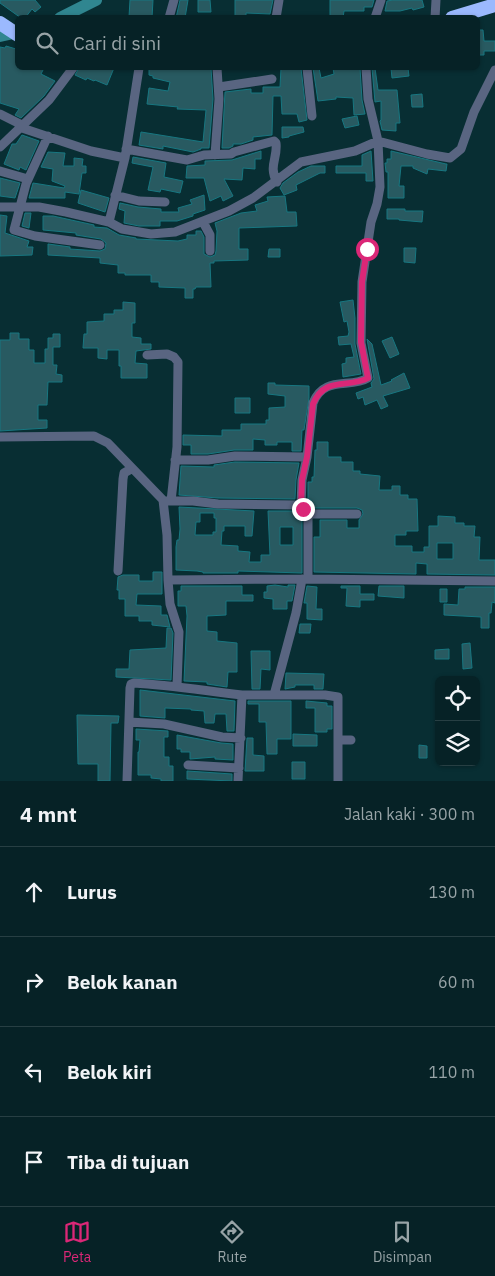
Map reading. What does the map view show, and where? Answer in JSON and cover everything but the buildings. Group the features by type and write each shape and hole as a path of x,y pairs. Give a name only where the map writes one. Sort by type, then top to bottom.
{"highway":[{"path":"461,15 495,4"},
{"path":"2,24 15,33"}],"street":[{"path":"170,15 174,0"},
{"path":"276,15 278,0"},
{"path":"376,15 381,0"},
{"path":"435,15 436,0"},
{"path":"0,147 49,100 72,70"},
{"path":"108,222 126,154 139,70"},
{"path":"215,155 219,87 217,70"},
{"path":"307,70 312,116"},
{"path":"274,695 305,579 308,514 301,506 302,480 307,457 313,404 316,398 330,386 337,383 357,382 368,378 361,342 362,282 380,188 378,141 368,100 366,70"},
{"path":"0,207 38,207 66,212 108,222 122,229 151,234 175,232 203,222 245,202 277,182 301,162 355,151 378,141 450,158 461,149 474,112 495,70"},
{"path":"219,87 272,79"},
{"path":"0,114 20,126 90,150 186,160 204,155 231,154 274,141 277,148 272,171 277,182"},
{"path":"48,136 28,179 14,228 16,232 35,236 100,245"},
{"path":"0,171 28,179"},
{"path":"115,195 139,200 165,202"},
{"path":"203,222 210,235 210,251"},
{"path":"147,355 167,354 174,356 178,362 175,460 168,501 167,535 170,604 179,632 177,686"},
{"path":"0,437 94,436 108,444 131,469 168,501 301,506"},
{"path":"175,460 208,460 235,456 307,457"},
{"path":"118,571 123,479 124,473 131,469"},
{"path":"308,514 358,514"},
{"path":"168,580 495,581"},
{"path":"127,781 132,684 141,683 242,695 336,696 338,698 338,781"},
{"path":"238,781 242,695"},
{"path":"129,722 164,724 216,736 241,738"},
{"path":"338,740 351,740"},
{"path":"188,765 239,768"}],"waterway":[{"path":"66,15 96,0"},
{"path":"0,36 15,33"}],"route":[{"path":"303,509 301,506 302,480 311,433 313,404 320,393 330,386 337,383 357,382 368,378 366,359 361,342 362,282 367,249"}]}
